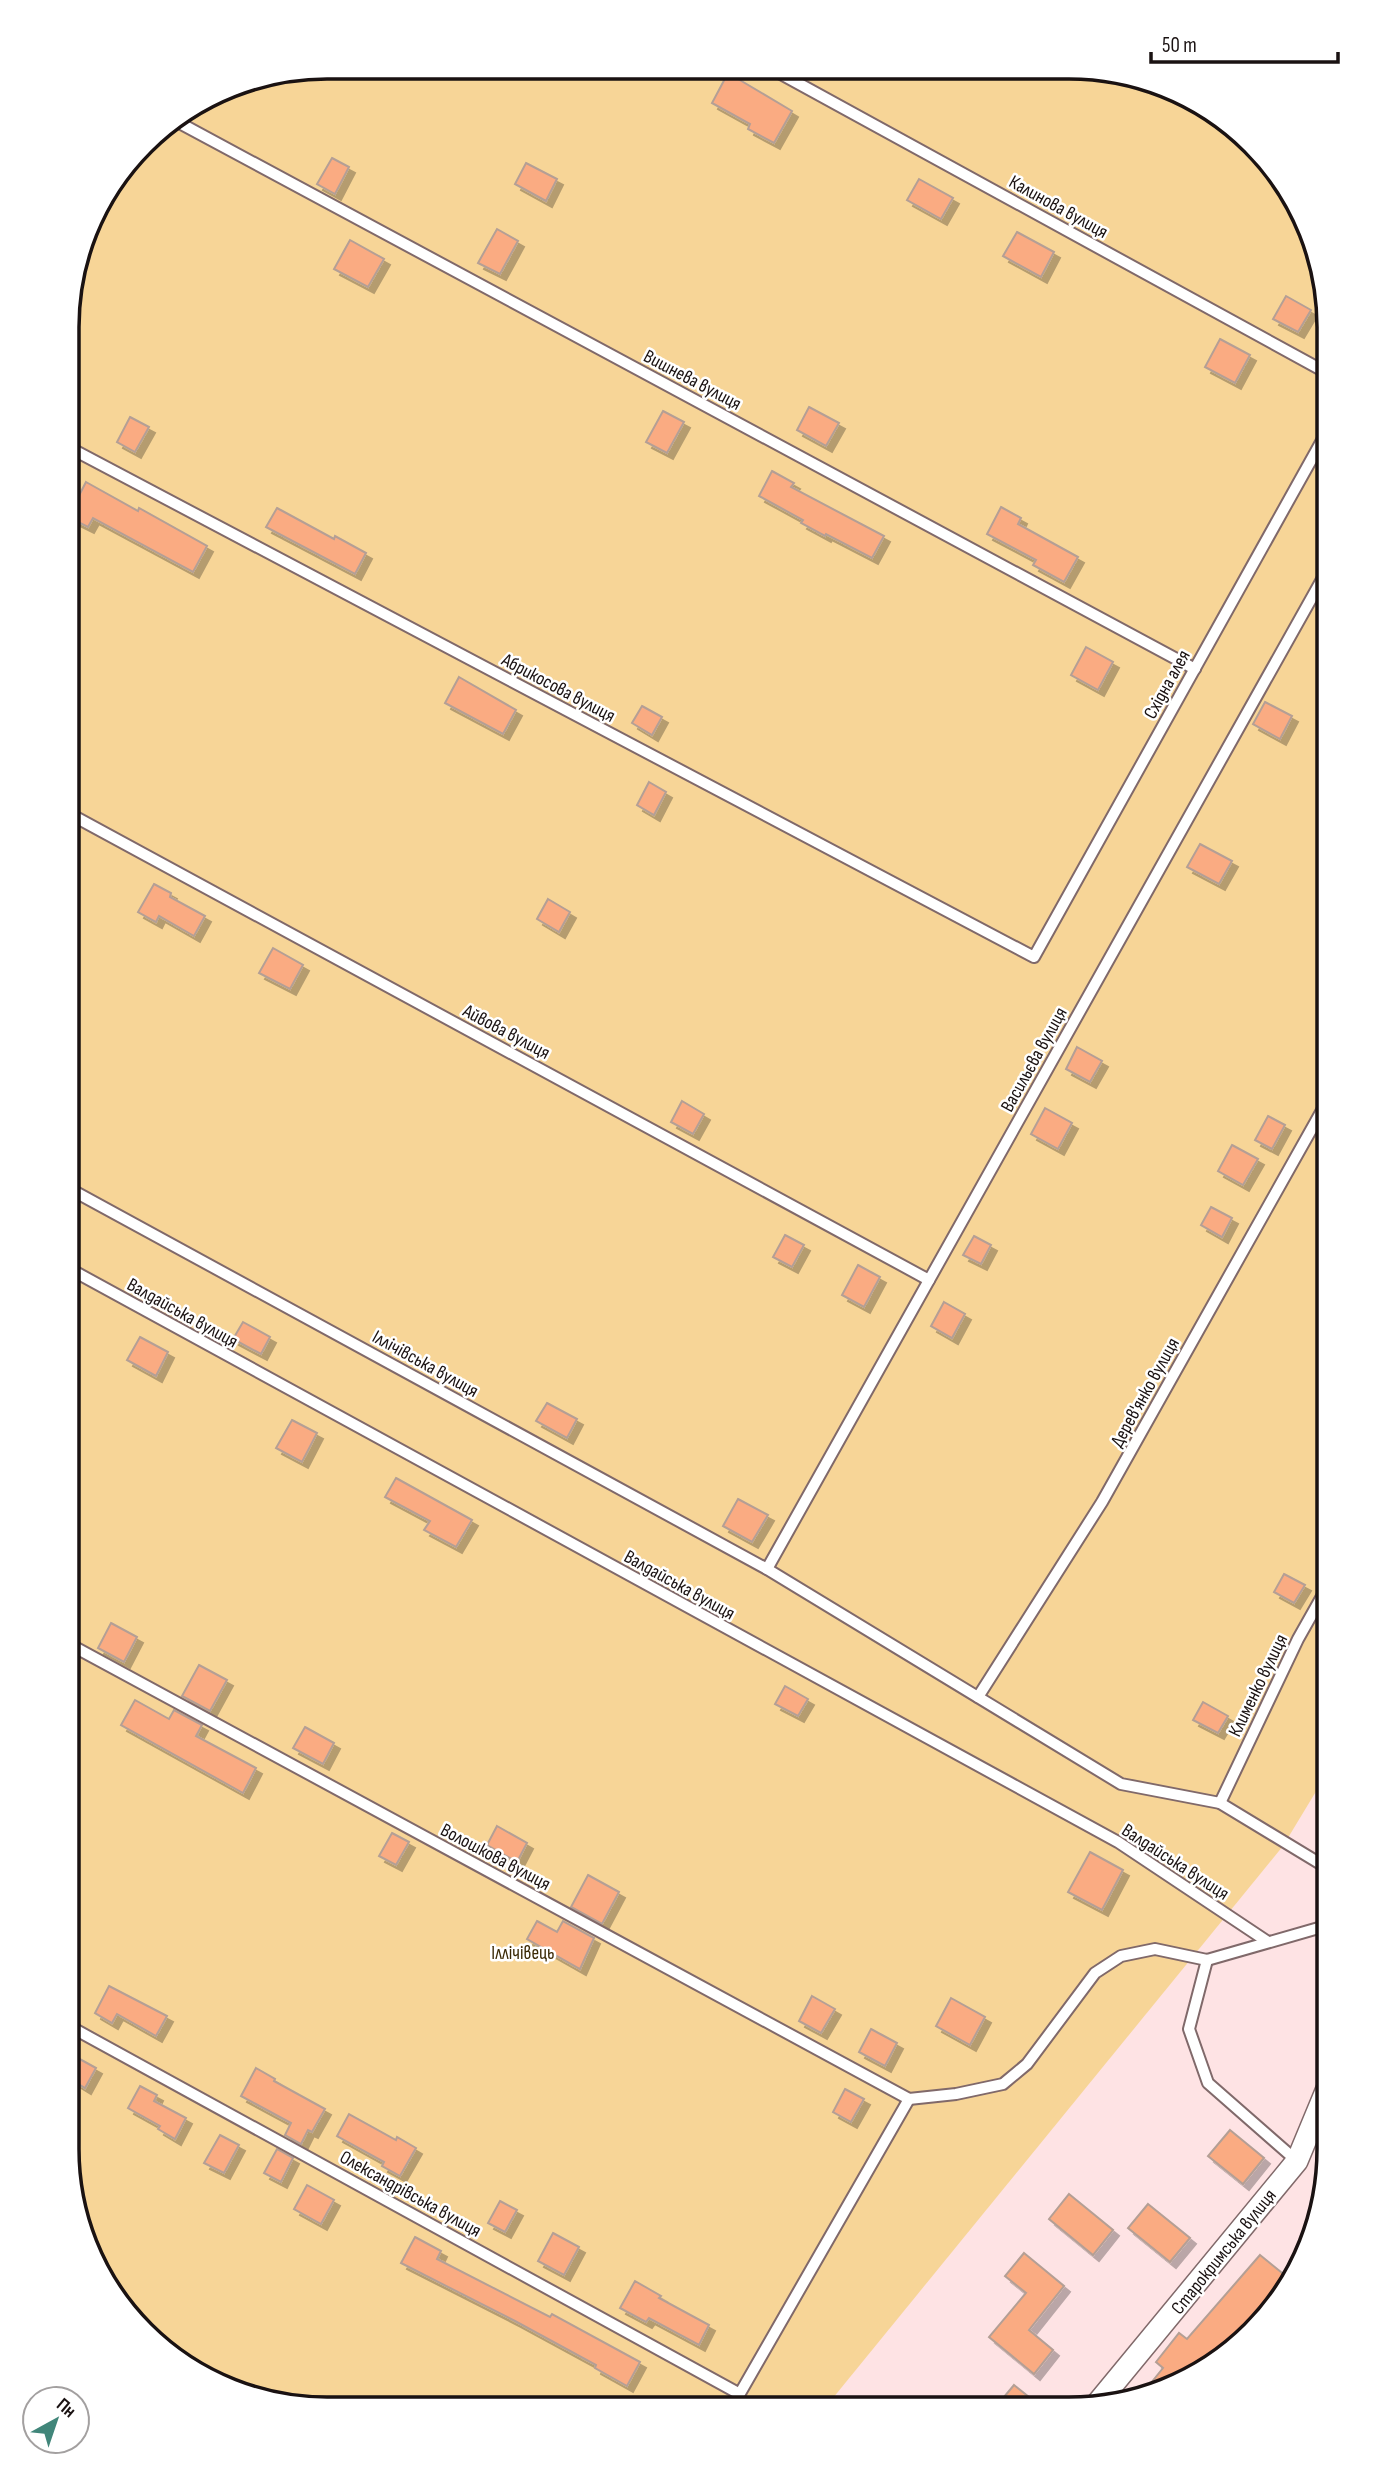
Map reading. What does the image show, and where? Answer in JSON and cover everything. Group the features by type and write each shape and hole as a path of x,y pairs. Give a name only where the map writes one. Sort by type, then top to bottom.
{"street":[{"name":"Старокримська вулиця","path":"1105,2395 1297,2161 1317,2110"}],"lane":[{"name":"Калинова вулиця","path":"790,79 1317,367"},
{"name":"Вишнева вулиця","path":"183,125 1195,669"},
{"name":"Східна алея","path":"1034,957 1317,450"},
{"name":"Абрикосова вулиця","path":"79,453 1034,957"},
{"name":"Васильєва вулиця","path":"767,1569 1317,588"},
{"name":"Айвова вулиця","path":"79,819 929,1280"},
{"name":"Дерев'янко вулиця","path":"978,1697 1102,1502 1317,1119"},
{"name":"Іллічівська вулиця","path":"79,1194 767,1569 1121,1784 1220,1803"},
{"name":"Валдайська вулиця","path":"79,1274 1118,1842 1268,1942"},
{"name":"Клименко вулиця","path":"1220,1803 1298,1639 1317,1605"},
{"name":"Волошкова вулиця","path":"79,1649 909,2099"},
{"path":"1220,1803 1317,1862"},
{"path":"736,2397 909,2099 956,2094 1003,2084 1027,2064 1095,1973 1121,1956 1155,1949 1208,1960 1317,1928"},
{"path":"1208,1960 1189,2029 1208,2083 1297,2161"},
{"name":"Олександрівська вулиця","path":"79,2032 738,2393"}],"green space":[{"name":"Іллічівець","path":"310,79 1086,79 1149,92 1179,104 1207,120 1245,151 1276,189 1292,217 1304,247 1317,310 1317,1790 1283,1846 834,2397 294,2395 247,2384 217,2372 189,2356 151,2325 120,2287 104,2259 92,2229 79,2166 79,310 92,247 104,217 120,189 151,151 189,120 217,104 247,92"}],"building":[{"path":"725,79 738,79 792,111 774,143 748,129 750,124 712,103"},
{"path":"332,158 349,167 335,194 317,184"},
{"path":"526,163 557,179 546,201 515,184"},
{"path":"919,179 953,198 941,219 907,200"},
{"path":"497,229 518,241 500,274 478,263"},
{"path":"1017,232 1054,252 1041,277 1003,256"},
{"path":"350,240 384,259 368,287 334,269"},
{"path":"1286,296 1311,310 1298,332 1273,319"},
{"path":"1220,339 1250,355 1235,383 1205,367"},
{"path":"809,407 839,423 826,446 797,430"},
{"path":"663,411 684,422 667,453 646,442"},
{"path":"130,417 149,427 135,452 117,442"},
{"path":"772,471 794,483 791,487 884,536 872,558 801,523 803,520 759,496"},
{"path":"86,482 207,546 193,572 93,518 88,527 79,522 79,496"},
{"path":"1001,507 1021,518 1018,524 1078,557 1064,582 1033,565 1036,560 987,534"},
{"path":"277,508 366,553 355,574 266,527"},
{"path":"1086,647 1113,662 1098,690 1071,675"},
{"path":"459,677 516,710 503,734 445,703"},
{"path":"1265,702 1292,716 1280,739 1253,724"},
{"path":"642,706 662,717 652,735 632,723"},
{"path":"649,782 666,792 654,815 637,805"},
{"path":"1200,844 1232,861 1219,884 1187,867"},
{"path":"154,884 171,893 170,897 205,916 194,936 159,916 156,922 138,912"},
{"path":"548,899 570,912 559,932 537,919"},
{"path":"273,948 303,965 290,989 259,973"},
{"path":"1077,1047 1102,1061 1090,1082 1066,1069"},
{"path":"682,1101 704,1114 693,1134 671,1122"},
{"path":"1045,1108 1072,1123 1058,1149 1031,1134"},
{"path":"1268,1116 1285,1125 1272,1149 1255,1140"},
{"path":"1232,1145 1258,1159 1243,1185 1218,1171"},
{"path":"1211,1207 1232,1218 1222,1237 1201,1225"},
{"path":"785,1235 804,1245 792,1267 773,1257"},
{"path":"974,1236 991,1245 981,1264 963,1255"},
{"path":"858,1265 880,1277 864,1307 842,1295"},
{"path":"944,1302 965,1314 952,1338 931,1326"},
{"path":"243,1322 270,1337 261,1354 233,1339"},
{"path":"140,1337 168,1352 156,1376 127,1360"},
{"path":"547,1403 577,1419 567,1438 536,1421"},
{"path":"292,1420 317,1433 302,1462 276,1448"},
{"path":"396,1478 472,1520 456,1547 424,1530 430,1521 385,1497"},
{"path":"738,1499 768,1515 752,1542 723,1526"},
{"path":"1284,1574 1305,1585 1294,1603 1274,1592"},
{"path":"111,1623 137,1637 124,1662 98,1648"},
{"path":"199,1665 227,1680 210,1711 182,1696"},
{"path":"785,1686 808,1699 798,1716 775,1704"},
{"path":"135,1700 169,1719 174,1710 202,1725 196,1736 256,1768 243,1793 121,1725"},
{"path":"1203,1702 1228,1716 1218,1733 1193,1720"},
{"path":"305,1727 334,1743 323,1764 293,1748"},
{"path":"497,1826 527,1843 517,1862 487,1845"},
{"path":"392,1833 409,1842 396,1865 379,1856"},
{"path":"1090,1852 1123,1870 1102,1910 1068,1892"},
{"path":"588,1875 619,1892 602,1924 571,1907"},
{"path":"537,1921 557,1932 563,1921 594,1938 580,1969 527,1939"},
{"path":"109,1986 167,2016 156,2036 117,2014 112,2023 95,2013"},
{"path":"812,1996 835,2009 821,2033 799,2021"},
{"path":"951,1998 985,2017 970,2045 936,2026"},
{"path":"871,2029 897,2043 885,2066 859,2052"},
{"path":"79,2059 96,2068 85,2088 79,2084"},
{"path":"256,2068 325,2109 312,2132 308,2130 301,2144 285,2135 291,2123 241,2096"},
{"path":"140,2086 157,2095 154,2101 186,2118 175,2139 158,2129 160,2126 128,2108"},
{"path":"845,2089 864,2099 851,2122 833,2112"},
{"path":"349,2114 416,2148 400,2176 382,2166 384,2162 337,2136"},
{"path":"1230,2130 1264,2158 1243,2184 1208,2156"},
{"path":"220,2135 239,2145 224,2173 204,2163"},
{"path":"277,2149 293,2158 281,2182 264,2173"},
{"path":"307,2185 334,2200 321,2224 294,2209"},
{"path":"1069,2194 1113,2230 1093,2255 1049,2219"},
{"path":"500,2201 517,2210 505,2232 488,2223"},
{"path":"1148,2204 1190,2238 1170,2262 1128,2228"},
{"path":"553,2233 579,2247 564,2275 538,2261"},
{"path":"415,2237 441,2251 437,2259 550,2317 552,2314 640,2362 627,2386 595,2368 596,2365 401,2263"},
{"path":"1024,2253 1064,2286 1029,2330 1053,2350 1034,2374 989,2337 1026,2293 1005,2276"},
{"path":"1260,2255 1283,2274 1256,2313 1233,2336 1207,2356 1179,2372 1151,2383 1163,2368 1156,2362 1179,2333 1187,2339"},
{"path":"635,2281 661,2296 659,2298 709,2325 699,2345 649,2318 646,2322 620,2308"},
{"path":"1014,2385 1029,2397 1004,2397"}]}
